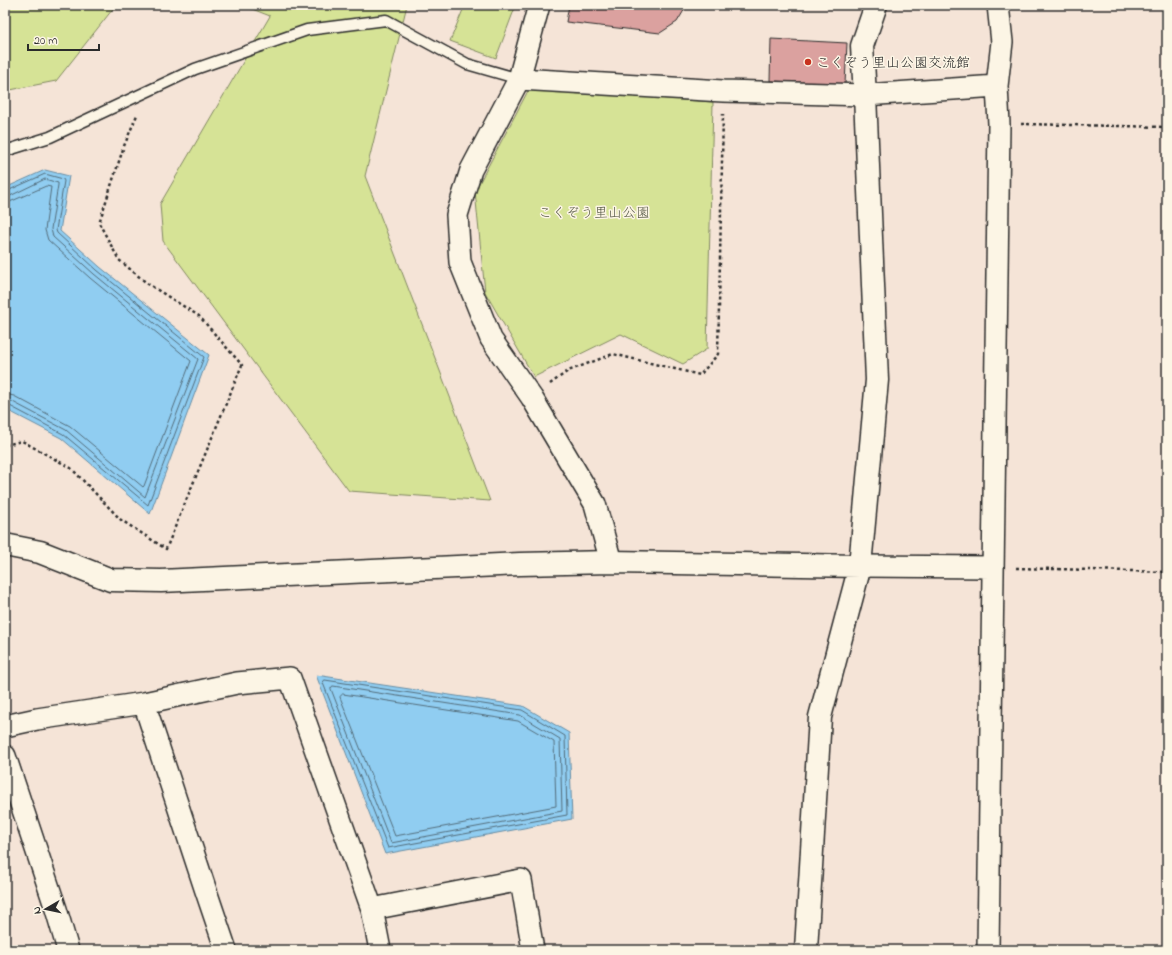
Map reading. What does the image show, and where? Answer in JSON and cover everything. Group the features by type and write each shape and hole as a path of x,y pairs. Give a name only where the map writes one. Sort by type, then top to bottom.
{"street":[{"path":"539,5 519,79 471,170 457,215 460,262 491,339 532,398 595,504 611,562"},
{"path":"806,950 820,717 860,566 877,380 862,46 876,5"},
{"path":"988,950 999,124 997,86 1002,42 998,5"},
{"path":"519,79 723,92 865,95 997,86"},
{"path":"5,545 40,552 111,580 161,582 520,564 611,562 992,567"},
{"path":"5,726 37,719 144,703 237,683 290,678 372,909 380,950"},
{"path":"144,703 226,950"},
{"path":"5,756 56,909 68,950"},
{"path":"372,909 521,880 533,950"}],"lane":[{"path":"5,152 50,137 195,69 307,30 386,20 467,64 519,79"}],"path":[{"path":"5,444 22,441 71,468 120,520 166,549 242,365 199,316 148,284 119,260 99,223 124,146 148,91"},
{"path":"532,398 568,371 613,354 700,375 718,354 723,92"},
{"path":"999,124 1167,127"},
{"path":"992,567 1167,572"}],"green space":[{"path":"5,5 116,5 56,81 5,91"},
{"path":"242,5 407,5 365,176 490,501 349,491 163,241 160,204 270,16"},
{"path":"465,5 516,5 496,58 450,41"},
{"name":"こくぞう里山公園","path":"529,89 713,102 707,349 683,364 621,334 534,377 485,292 475,191"}],"water":[{"path":"45,170 69,176 60,231 100,267 209,355 150,514 61,438 9,411 5,407 5,188"},
{"path":"316,675 523,706 569,733 572,819 385,854"}],"building":[{"path":"569,5 686,5 686,7 677,22 660,33 566,22"},
{"name":"こくぞう里山公園交流館","path":"771,39 847,43 845,84 770,81"}],"place":[{"name":"こくぞう里山公園交流館","path":"808,62"}]}
